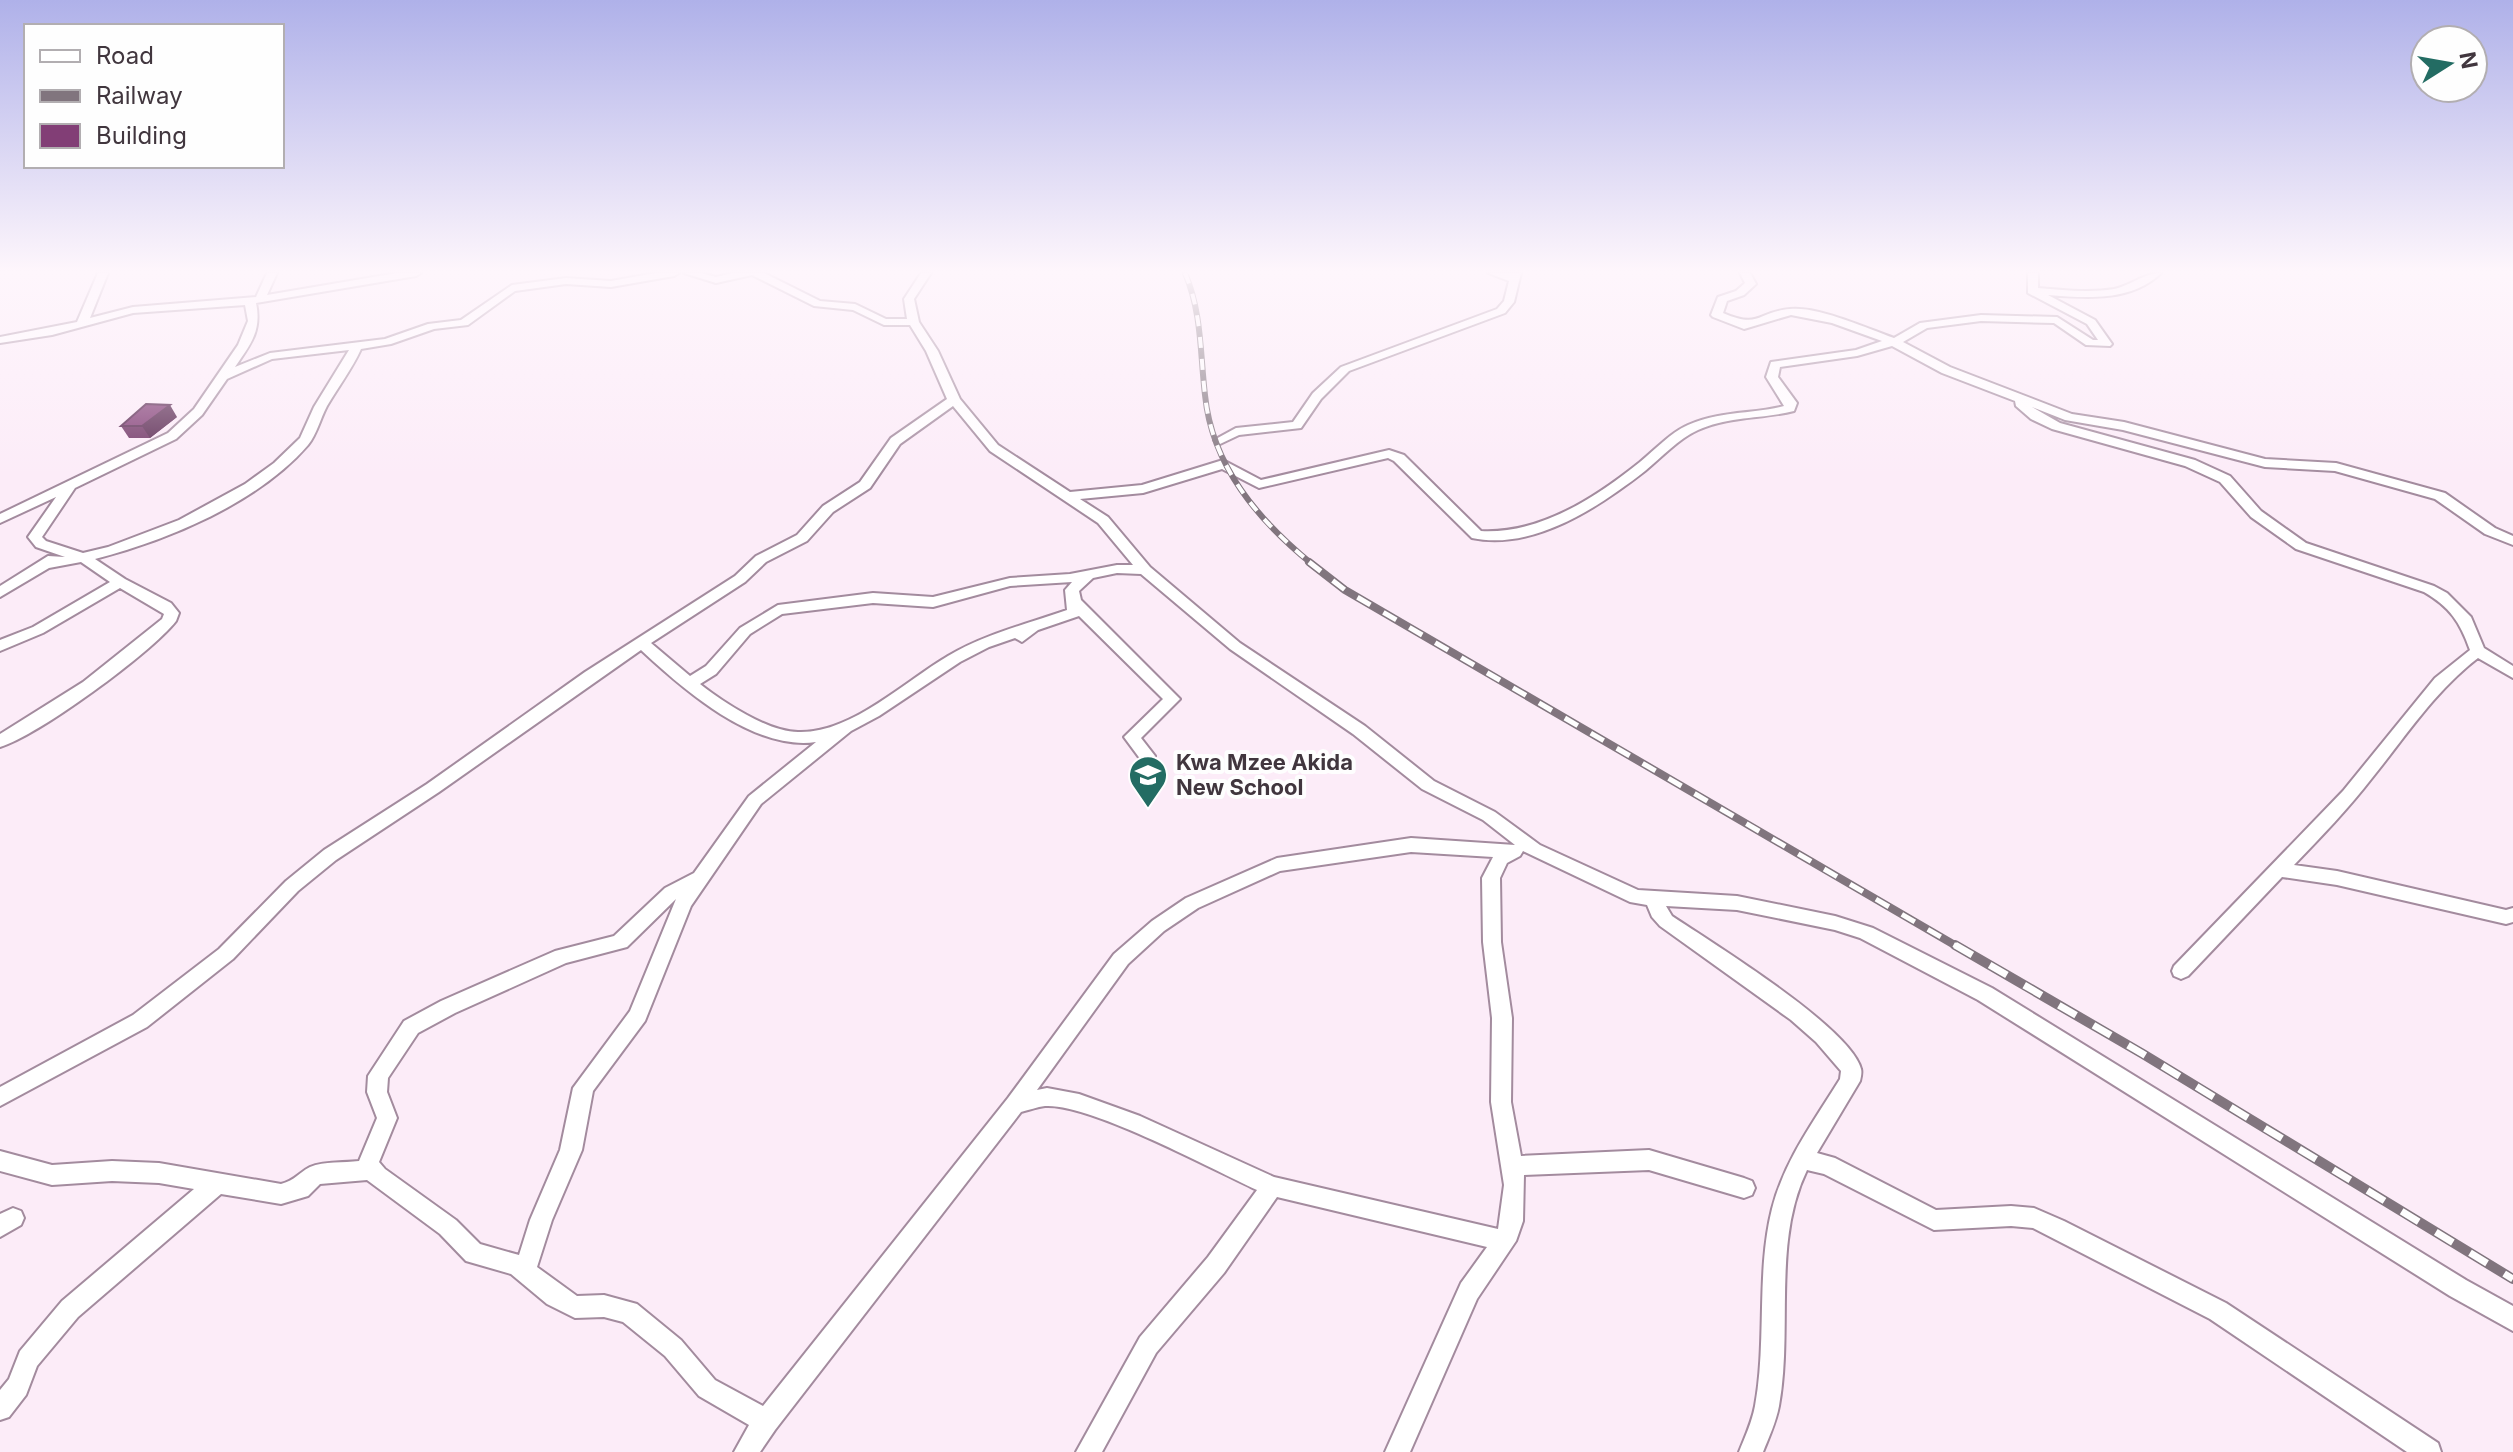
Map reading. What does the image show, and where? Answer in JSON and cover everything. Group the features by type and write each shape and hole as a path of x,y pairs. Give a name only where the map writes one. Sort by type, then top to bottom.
{"street":[{"path":"0,519 172,436 198,412 244,341"},
{"path":"224,376 270,356 393,341"},
{"path":"925,341 954,400 994,448 1103,520 1145,570 1235,646 1359,730 1428,785 1489,816 1534,850 1619,891 1655,899 1737,903 1835,923 1866,933 1985,994 2458,1288 2513,1319"},
{"path":"1220,440 1236,432 1297,425 1317,396 1345,369 1419,341"},
{"path":"1891,341 1946,370 2069,417 2163,435 2243,459 2336,467 2440,496 2490,531 2513,541"},
{"path":"2087,341 2106,344 2104,341"},
{"path":"1071,496 1143,489 1222,464 1250,481 1264,483 1321,467 1389,454 1399,458 1477,535 1507,534 1550,523 1568,514 1654,458 1682,433 1719,419 1790,408 1791,403 1772,377 1775,364 1822,360 1894,342"},
{"path":"46,564 86,559 197,516 275,468 309,436 316,416 356,347"},
{"path":"2013,394 2043,421 2190,463 2225,479 2239,490 2256,514 2301,546 2442,596 2466,620 2478,651 2513,673"},
{"path":"0,1097 140,1021 226,954 292,886 330,855 433,788 567,692 740,579 761,559 802,538 828,509 865,485 895,441 954,400"},
{"path":"1,737 57,710 169,621 172,613 166,606 120,582 86,559 41,544 35,537 70,486"},
{"path":"0,592 62,553"},
{"path":"687,685 711,670 745,631 778,610 873,598 933,602 1010,582 1088,575 1117,569 1145,570"},
{"path":"525,1269 541,1220 571,1150 583,1088 638,1015 673,923 700,878 755,800 845,727 877,710 946,663 1005,635 1024,636 1075,612 1073,586 1088,575"},
{"path":"0,646 38,630 120,582"},
{"path":"1075,603 1172,699 1132,737 1147,756"},
{"path":"643,644 687,685 741,720 794,739 845,727"},
{"path":"2181,971 2350,793 2430,690 2451,668 2478,651"},
{"path":"746,1452 766,1421 1015,1104 1121,959 1158,926 1192,903 1247,875 1315,857 1411,845 1534,850"},
{"path":"1397,1452 1469,1291 1505,1241 1512,1221 1513,1166 1501,1102 1502,1018 1492,942 1491,878 1500,859 1511,851"},
{"path":"2277,870 2337,878 2511,917"},
{"path":"700,878 671,893 620,942 562,956 411,1027 378,1076 377,1092 387,1118 368,1164 370,1170 448,1227 474,1253 525,1269 567,1304 629,1312 673,1348 707,1388 766,1421"},
{"path":"1655,899 1658,912 1666,921 1806,1023 1842,1054 1851,1068 1850,1081 1794,1170 1777,1246 1768,1404 1751,1452"},
{"path":"1015,1104 1047,1097 1079,1103 1133,1123 1272,1186 1505,1241"},
{"path":"1802,1159 1828,1165 1934,1220 2011,1216 2034,1218 2056,1228 2218,1311 2429,1452"},
{"path":"1513,1166 1649,1160 1744,1188"},
{"path":"0,1161 52,1175 112,1171 159,1173 281,1194 300,1189 315,1175 370,1170"},
{"path":"0,1408 18,1387 28,1359 70,1309 216,1184"},
{"path":"1088,1452 1148,1345 1216,1265 1272,1186"}],"building":[{"path":"146,404 170,405 142,426 121,426"}],"railway":[{"path":"1199,341 1209,421 1228,468 1256,510 1312,564"},
{"path":"1309,562 1345,590 1958,947"},
{"path":"1955,945 2143,1054 2513,1279"}],"place":[{"name":"Kwa Mzee Akida New School","path":"1148,809"}]}
